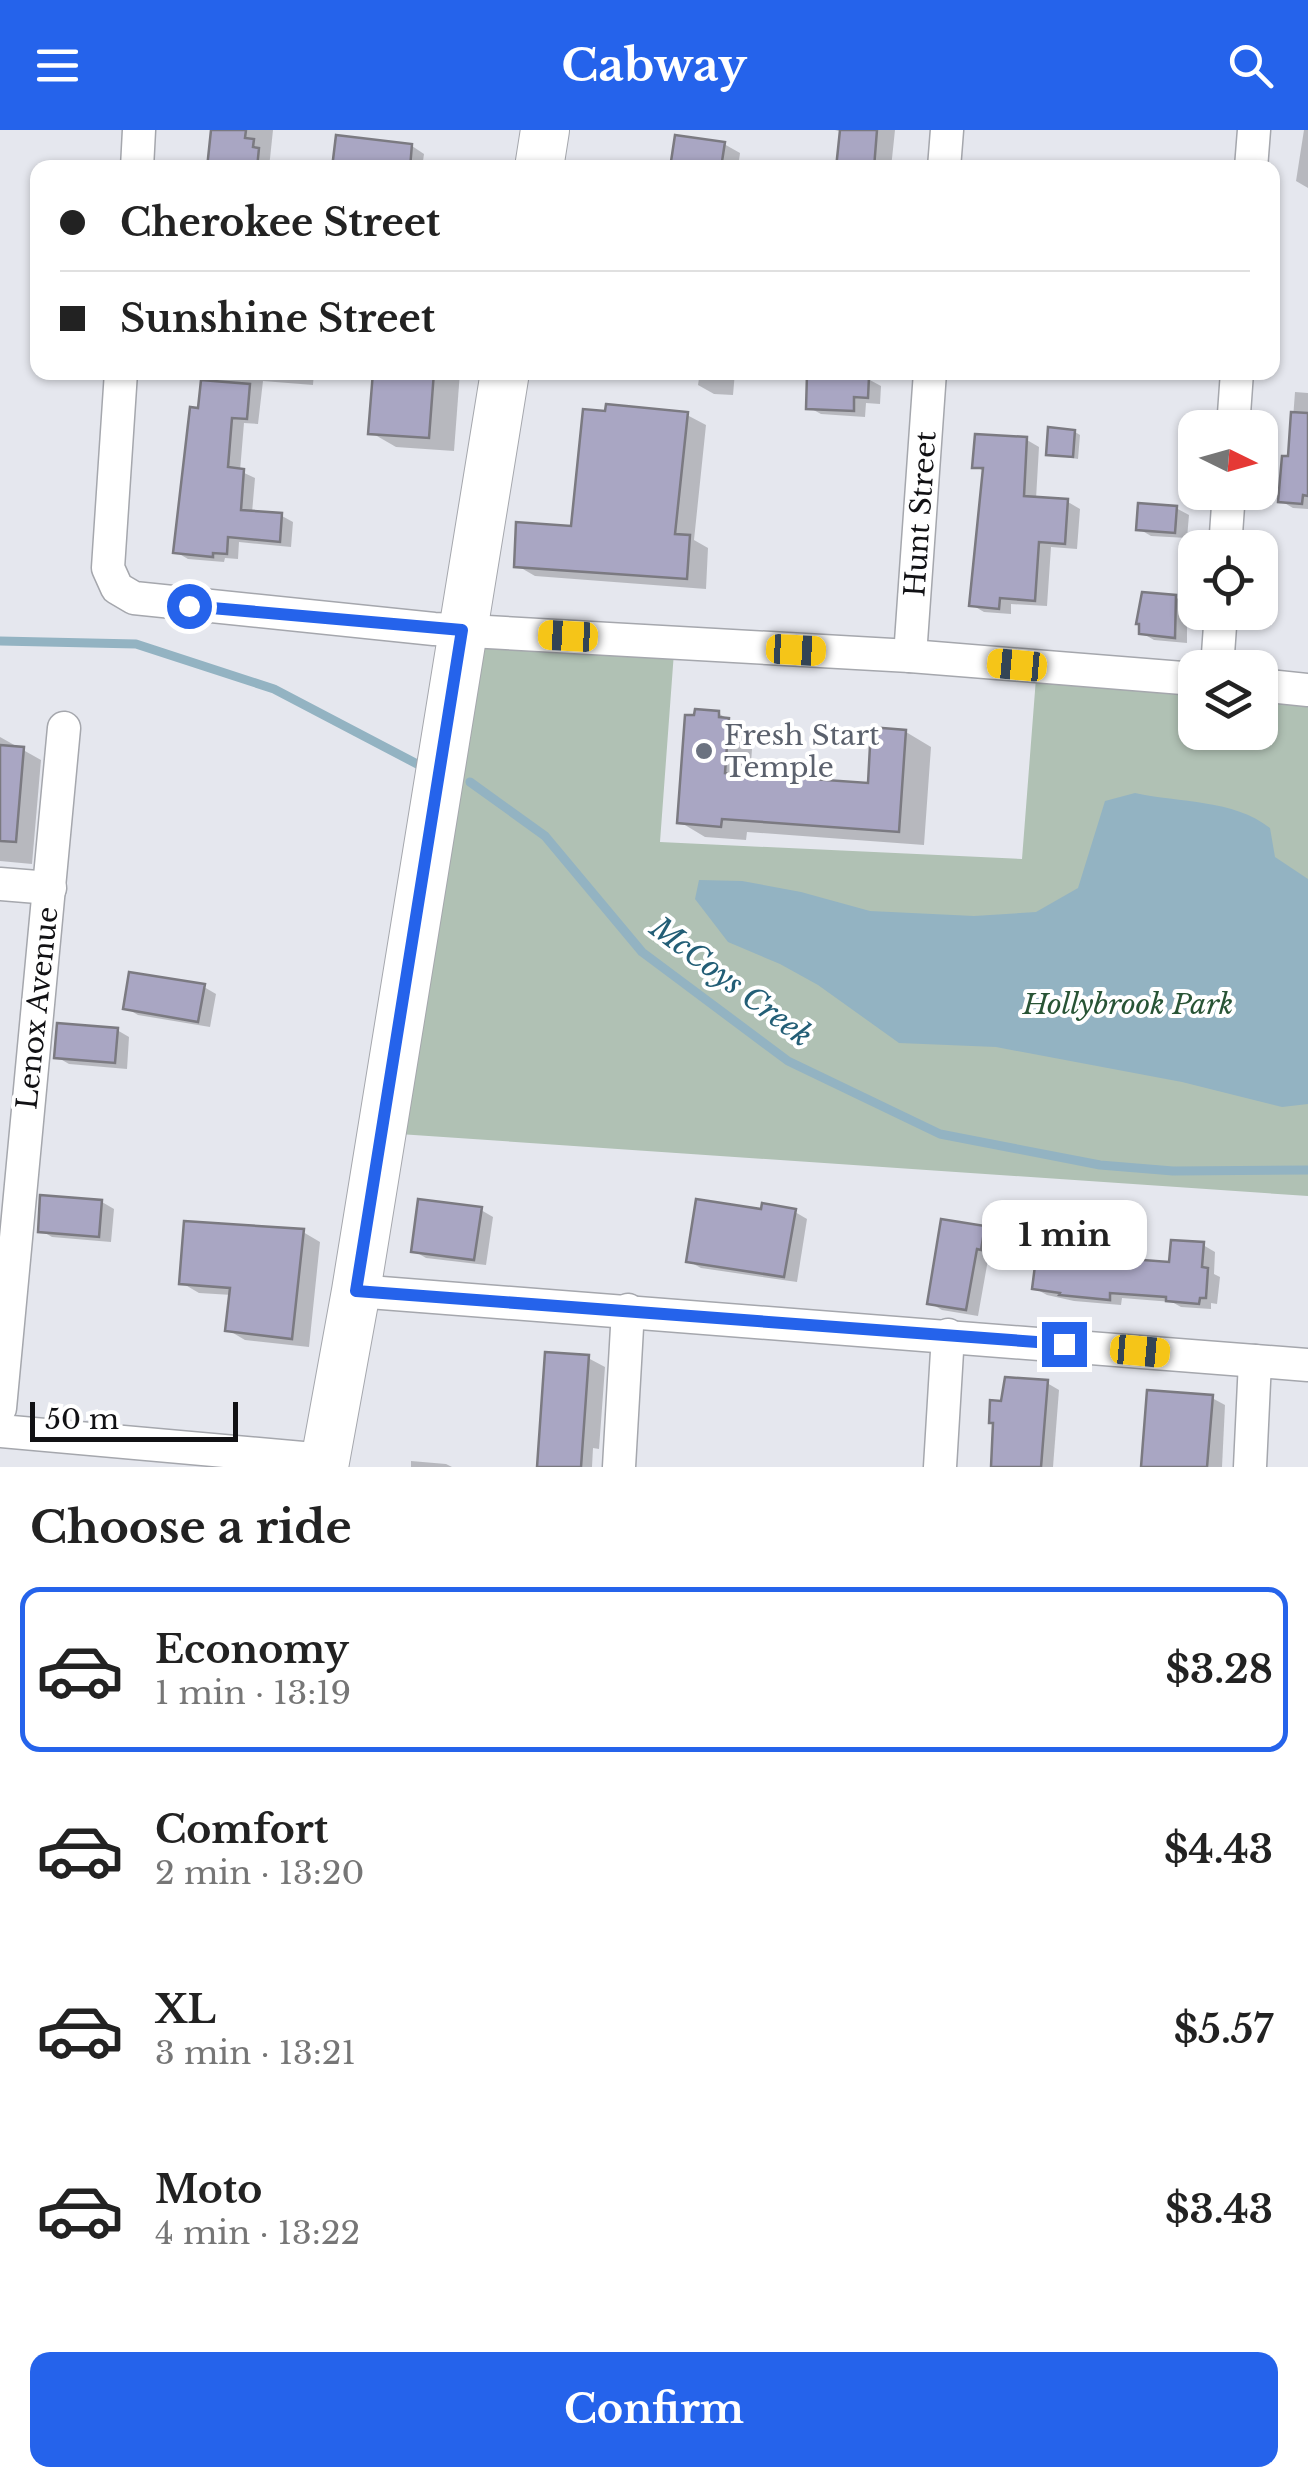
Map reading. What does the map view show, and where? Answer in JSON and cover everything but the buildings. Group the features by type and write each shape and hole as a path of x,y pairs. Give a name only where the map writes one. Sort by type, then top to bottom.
{"main road":[{"path":"540,160 545,130"},
{"path":"325,1464 504,380"}],"street":[{"path":"137,160 140,130"},
{"path":"945,160 947,130"},
{"path":"1252,160 1254,130"},
{"path":"120,380 108,568 116,588 134,598 462,630 910,656 1178,678"},
{"name":"Hunt Street","path":"910,656 929,380"},
{"path":"1234,410 1236,380"},
{"path":"1278,687 1308,690"},
{"name":"Lenox Avenue","path":"0,1408 64,728"},
{"path":"0,884 50,888"},
{"path":"356,1291 1308,1365"},
{"path":"618,1467 628,1310"},
{"path":"940,1467 948,1335"},
{"path":"1250,1467 1255,1361"},
{"path":"0,1431 325,1464"}],"green space":[{"name":"Hollybrook Park","path":"479,640 674,652 660,842 1022,859 1036,678 1178,690 1178,750 1278,750 1278,698 1308,701 1308,1196 399,1134"}],"water":[{"path":"1135,793 1223,807 1255,819 1270,828 1275,857 1308,879 1308,1104 1282,1107 1182,1082 996,1047 899,1043 818,985 728,942 695,899 699,880 742,881 870,911 974,916 1036,912 1078,888 1105,801"}],"waterway":[{"name":"McCoys Creek","path":"0,641 136,644 274,689 419,765"},
{"name":"McCoys Creek","path":"470,782 545,836 642,952 788,1061 940,1134 1100,1165 1173,1171 1308,1170"}],"place":[{"name":"Fresh Start Temple","path":"704,751"}],"route":[{"path":"189,606 462,630 356,1291 1064,1344"}]}
